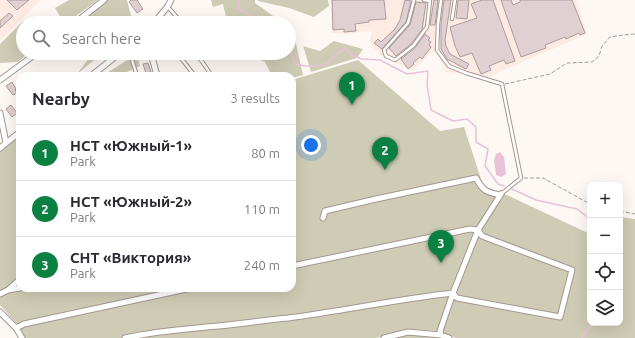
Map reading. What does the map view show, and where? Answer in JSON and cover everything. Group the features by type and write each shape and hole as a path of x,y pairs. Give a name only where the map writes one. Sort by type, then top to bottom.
{"street":[{"path":"84,16 104,0"},
{"path":"160,16 171,0"},
{"path":"0,80 27,60"},
{"path":"96,72 111,60"},
{"path":"152,60 156,72"},
{"path":"0,113 6,143"},
{"path":"0,148 16,135"},
{"path":"323,218 325,211 476,178 482,189 489,193 500,194 478,230 440,331 441,335"},
{"path":"296,265 470,229 478,230 482,236 572,270 560,317 457,298 454,293"},
{"path":"0,294 8,290 16,283"},
{"path":"8,290 16,289"},
{"path":"16,328 24,324 172,292"},
{"path":"125,338 150,332 282,318 357,308 417,297 454,293"},
{"path":"0,312 16,328 22,338"},
{"path":"384,338 408,332 441,335 449,338"}],"lane":[{"path":"414,0 408,23 384,50 386,56 395,60 413,46 427,27 430,1 424,0"},
{"path":"441,0 437,50 449,66 502,84 521,178 500,194"},
{"path":"452,19 455,0"},
{"path":"168,6 176,16"},
{"path":"132,60 136,72"},
{"path":"182,60 192,72"},
{"path":"201,60 209,72"}],"path":[{"path":"502,84 550,74 567,63 592,62 599,56 602,46 610,37 635,34"},
{"path":"521,178 543,178 587,202"},
{"path":"623,212 635,214"}],"shaded area":[{"path":"0,0 41,0 25,16 16,16 16,25 0,41"},
{"path":"69,0 98,0 76,16 60,16 55,8"},
{"path":"107,0 127,0 131,16 88,16"},
{"path":"211,0 255,0 255,3 273,16 226,16 223,4 213,7"},
{"path":"258,0 328,0 329,6 314,17 289,8"},
{"path":"331,0 576,0 587,34 483,79 470,75 447,72 434,50 412,71 380,55 373,47 370,40 372,30 347,34 332,33"},
{"path":"16,28 16,60 20,60 18,62 0,63 0,44"},
{"path":"334,41 363,49 357,58 311,72 303,46 320,51"},
{"path":"296,44 303,75 296,77 296,72 270,72 265,62 260,60 296,60"},
{"path":"88,60 94,60 79,72"},
{"path":"127,60 138,60 140,66 127,72 108,72"},
{"path":"358,60 440,131 464,127 483,185 493,195 498,193 507,195 587,233 587,326 623,326 623,217 635,219 635,338 456,338 440,331 409,329 376,338 24,338 18,325 0,305 0,151 16,138 16,292 296,292 296,79"},
{"path":"500,152 504,157 506,174 501,177 496,175 494,160 496,154"},
{"path":"423,334 439,338 398,338 401,335"}],"building":[{"path":"7,0 29,0 17,10"},
{"path":"131,0 137,0 143,9 137,13 129,2"},
{"path":"332,0 384,0 386,19 369,20 369,22 355,24 356,31 344,32 344,29 333,30"},
{"path":"405,0 411,1 406,22 382,49 374,43 378,39 381,42 395,29 400,20"},
{"path":"434,0 438,0 435,25 430,25"},
{"path":"444,0 451,0 445,40 446,46 450,54 469,64 466,69 447,59 441,49 441,24"},
{"path":"458,0 469,0 467,19 456,18"},
{"path":"482,0 493,0 515,61 506,64 504,60 489,66 491,70 481,74 472,53 460,57 455,46 450,27 477,18 471,4"},
{"path":"501,0 511,0 513,5 520,2 520,0 572,0 585,33 580,35 579,33 566,39 565,37 545,45 546,48 521,57"},
{"path":"416,2 426,3 422,30 411,44 396,56 389,48 410,25"},
{"path":"9,13 13,16 0,28 0,21"},
{"path":"425,34 430,38 428,40 431,42 429,45 431,47 422,59 420,57 408,69 401,59 415,48"},
{"path":"148,63 151,72 146,72 143,64"},
{"path":"12,82 16,89 16,94 13,95 6,86"},
{"path":"11,105 16,114 12,117 6,109"}],"waterway":[{"path":"239,0 238,9 253,16"},
{"path":"294,60 295,64 300,65 323,65 346,48 351,55 362,59 380,60 407,74 428,71 427,84 431,110 453,121 467,119 476,127 476,142 488,149 485,166 498,184 504,186"},
{"path":"512,189 536,200 577,209 589,218"},
{"path":"582,338 590,326"}],"place":[{"name":"НСТ «Южный-1»","path":"352,105"},
{"name":"НСТ «Южный-2»","path":"385,170"},
{"name":"СНТ «Виктория»","path":"441,263"}]}
